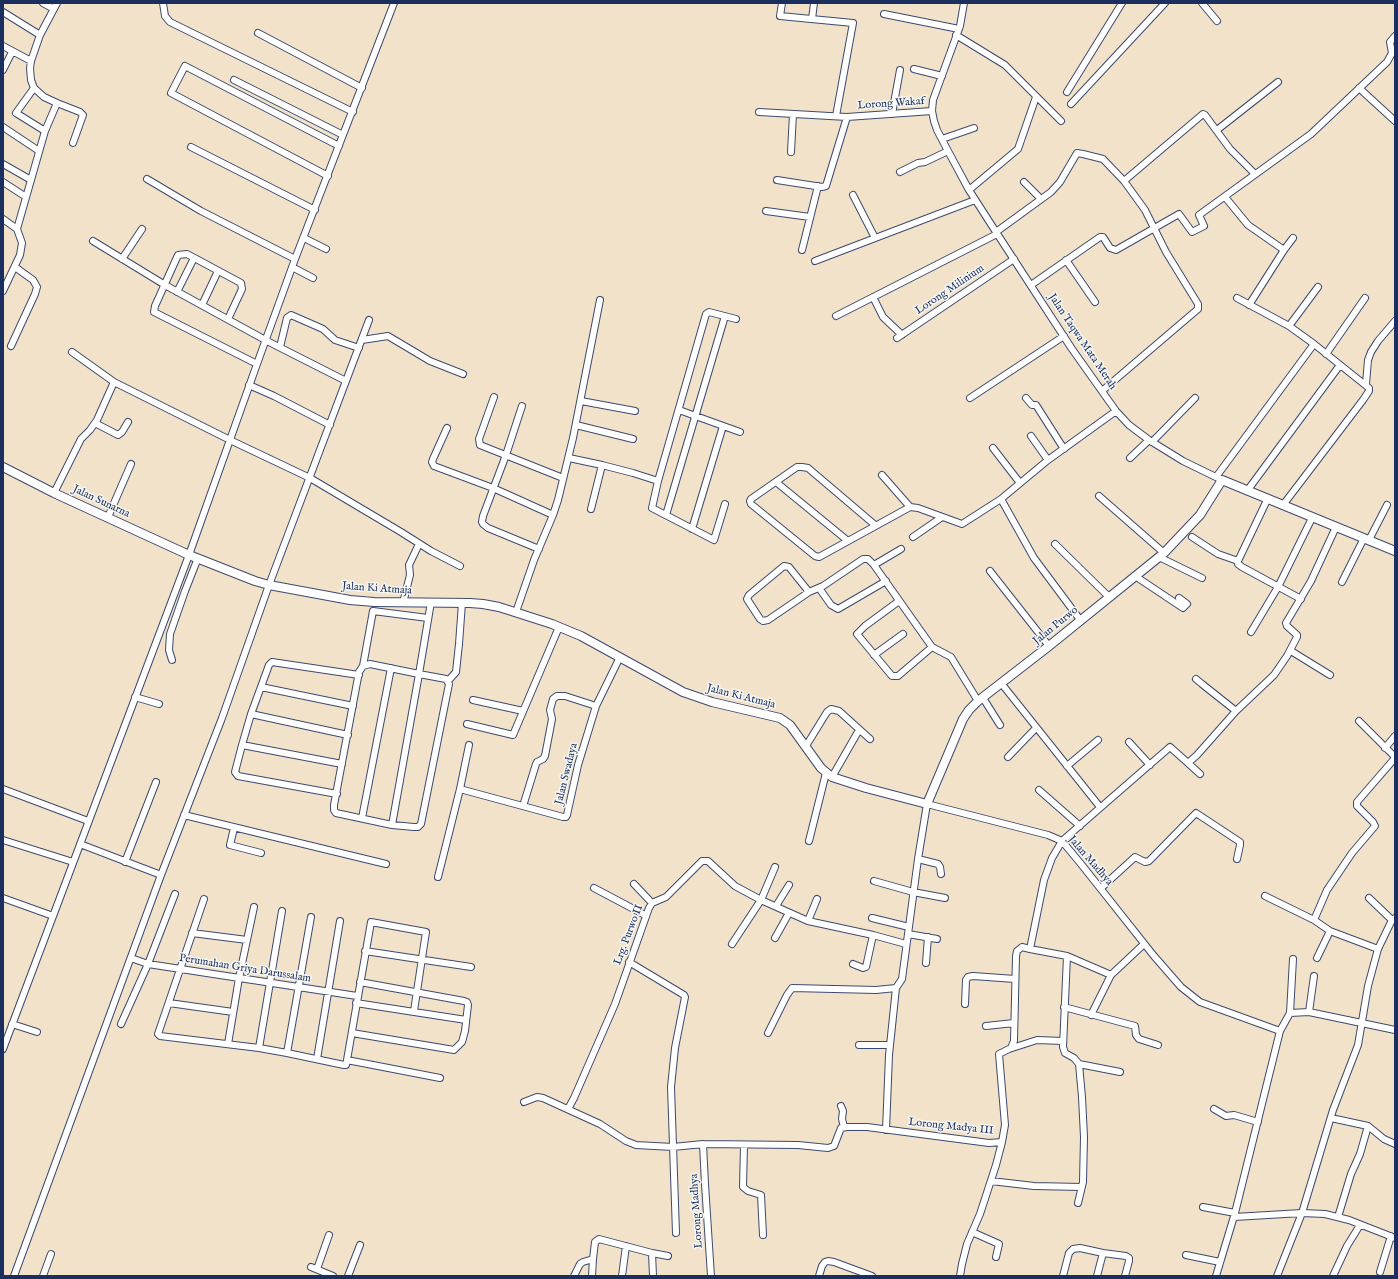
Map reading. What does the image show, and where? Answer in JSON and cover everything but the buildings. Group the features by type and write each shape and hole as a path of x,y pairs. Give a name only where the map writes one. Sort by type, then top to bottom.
{"street":[{"path":"43,3 54,9"},
{"path":"57,3 40,34 31,61 31,80 34,88 44,97 82,114 83,118 73,143"},
{"path":"163,3 165,16 170,22 353,112"},
{"path":"172,660 169,650 170,634 257,364 294,268 295,258 305,238 314,210 394,3"},
{"path":"782,3 780,16 853,23 836,116"},
{"path":"812,19 814,3"},
{"path":"932,111 934,100 957,32 964,3"},
{"path":"1067,92 1122,3"},
{"path":"1071,104 1165,3"},
{"path":"1202,3 1217,21"},
{"path":"3,12 40,34"},
{"path":"884,14 957,32 1005,65 1060,121"},
{"path":"258,33 362,88"},
{"path":"1030,285 1100,237 1103,237 1110,248 1116,250 1179,214 1192,232 1204,226 1199,215 1311,134 1387,62 1392,53 1390,42 1395,36"},
{"path":"3,46 31,61"},
{"path":"3,70 12,52"},
{"path":"328,176 171,93 185,66 339,146"},
{"path":"914,68 942,76"},
{"path":"892,114 900,70"},
{"path":"234,80 343,135"},
{"path":"1217,130 1278,82"},
{"path":"34,88 16,113 45,131"},
{"path":"1358,89 1395,121"},
{"path":"970,190 1018,149 1036,97"},
{"path":"17,229 45,131 57,104"},
{"name":"Lorong Wakaf","path":"818,186 825,187 828,183 847,117 932,111"},
{"name":"Jalan Taqwa Mata Merah","path":"932,111 934,121 942,139 975,200 1064,336 1116,411 1129,425 1183,461 1219,479 1395,551"},
{"path":"759,112 847,117"},
{"path":"791,152 793,114"},
{"path":"1124,181 1203,114 1217,130 1230,149 1255,174"},
{"path":"3,127 40,151"},
{"path":"942,139 974,128"},
{"path":"191,147 314,210"},
{"path":"900,172 948,151"},
{"path":"836,316 997,233 1051,192 1060,182 1077,153 1103,159 1124,181 1145,210 1166,252 1198,304 1198,308 1102,391"},
{"path":"3,164 31,180"},
{"path":"147,179 201,211 295,258"},
{"path":"778,180 818,186 802,250"},
{"path":"3,182 26,197"},
{"path":"1024,182 1041,199"},
{"path":"853,195 875,238"},
{"path":"1225,197 1248,225 1284,250"},
{"path":"815,261 975,200"},
{"path":"766,211 810,217"},
{"path":"3,219 17,229 22,243 20,255 3,291"},
{"path":"122,259 142,229"},
{"path":"305,238 326,249"},
{"path":"1249,304 1293,238"},
{"path":"93,241 177,292 267,341 346,381"},
{"path":"228,319 242,289 241,283 187,254 178,255 154,309 156,314 257,364"},
{"path":"177,292 194,258"},
{"name":"Lorong Milinium","path":"872,297 884,319 899,336 1014,259"},
{"path":"1066,260 1095,302"},
{"path":"11,346 37,287 34,280 15,267"},
{"path":"294,268 310,276"},
{"path":"202,305 218,271"},
{"path":"1289,326 1318,287"},
{"path":"1237,298 1289,326 1366,384 1369,388 1369,391 1283,505"},
{"path":"1326,354 1365,298"},
{"path":"516,612 553,515 569,458 600,300"},
{"path":"725,504 714,540 652,508 658,481 706,314 709,312 736,319"},
{"path":"278,346 287,318 291,315 323,329 335,340 359,348"},
{"path":"666,515 725,316"},
{"path":"14,1276 161,875 222,718 269,585 369,320"},
{"path":"1366,384 1368,360 1378,341 1395,321"},
{"path":"362,340 388,336 430,360 463,374"},
{"path":"970,398 1064,336"},
{"path":"1219,479 1314,344"},
{"path":"72,352 114,382 231,441 310,478 419,544 460,566"},
{"path":"1247,491 1340,365"},
{"path":"54,493 80,439 95,423 114,382"},
{"path":"251,386 330,425"},
{"path":"494,397 479,441 482,446 563,478"},
{"path":"1026,398 1032,404 1036,405 1064,449"},
{"path":"1130,458 1151,441 1194,398"},
{"path":"580,401 635,411"},
{"path":"522,406 506,455 482,519 483,524 488,528 539,549"},
{"path":"679,410 740,432"},
{"path":"875,526 808,468 797,467 750,501 751,504 817,557 822,557 910,507 918,508 960,524 964,523 1001,499 1048,460 1116,411"},
{"path":"95,423 118,435 122,432 128,422"},
{"path":"576,425 633,439"},
{"path":"692,529 723,426"},
{"path":"447,428 433,459 432,462 434,466 493,488 553,515"},
{"path":"1031,436 1048,460"},
{"path":"993,448 1020,483"},
{"path":"569,458 633,473 658,481"},
{"path":"108,517 131,464"},
{"path":"591,509 602,465"},
{"name":"Jalan Sunarna","path":"3,467 54,493 194,556"},
{"path":"882,475 910,507"},
{"name":"Jalan Purwo","path":"928,804 963,719 969,710 1162,555 1200,515 1219,479"},
{"path":"776,482 848,541"},
{"path":"1099,496 1162,555 1202,578"},
{"path":"1238,561 1268,498"},
{"path":"1001,499 1034,558 1081,621"},
{"path":"1342,582 1366,539 1387,506"},
{"path":"913,537 942,517"},
{"path":"1251,632 1278,587 1312,518"},
{"path":"1188,763 1197,755 1236,710 1274,675 1291,651 1297,635 1287,626 1286,623 1311,581 1336,527"},
{"path":"1192,536 1218,554 1238,561 1238,564 1242,567 1301,599"},
{"path":"404,603 410,574 409,565 419,544"},
{"path":"1055,544 1109,597"},
{"path":"874,565 901,549"},
{"path":"3,1049 17,1026 53,916 73,862 82,845 88,822 194,556"},
{"name":"Jalan Ki Atmaja","path":"194,556 255,581 269,585 350,600 404,603 431,602 483,604 516,612 581,636 683,692 712,702 780,718 790,725 829,775"},
{"path":"809,592 790,567 784,566 749,595 748,599 760,619 765,621 863,559 868,559 886,581 932,647 951,657 1000,725"},
{"path":"990,571 1050,646"},
{"path":"1135,576 1184,608 1187,604 1179,598"},
{"path":"819,588 831,605 838,609 886,581"},
{"path":"899,601 857,633 891,676 896,676 932,647"},
{"path":"392,825 431,602"},
{"path":"428,618 373,611 363,666 359,675 334,811 392,825 418,827 421,824 448,681 456,672 462,603"},
{"path":"467,724 513,735 559,627"},
{"path":"874,655 903,634"},
{"path":"1291,651 1330,675"},
{"name":"Jalan Swadaya","path":"460,789 563,818 567,815 578,765 596,706 620,658"},
{"path":"336,794 238,776 235,772 251,714 269,665 274,661 359,675"},
{"path":"363,666 370,664 444,678 448,681"},
{"path":"362,818 391,668"},
{"path":"1196,679 1236,710"},
{"path":"1001,683 1100,807"},
{"path":"261,687 353,706"},
{"path":"524,806 536,764 545,756 552,719 549,712 553,699 557,696 565,696 596,706"},
{"path":"137,697 159,704"},
{"path":"473,700 523,711"},
{"path":"806,746 827,712 831,709 839,711 870,739"},
{"path":"251,714 348,735"},
{"path":"1314,920 1327,890 1352,854 1375,826 1357,806 1357,802 1395,758 1359,721"},
{"path":"1008,757 1036,728"},
{"path":"809,841 829,775 859,730"},
{"path":"1385,748 1395,736"},
{"path":"1067,766 1098,740"},
{"path":"1129,742 1150,764"},
{"path":"242,744 342,764"},
{"path":"438,877 460,789 469,745"},
{"path":"1030,949 1044,880 1052,858 1062,841 1170,747 1200,774"},
{"path":"829,775 866,788 928,804 918,859 902,979 896,988 890,1045 886,1130"},
{"path":"125,862 156,782"},
{"path":"3,789 88,822"},
{"path":"1039,790 1080,826"},
{"name":"Jalan Madhya","path":"928,804 1048,835 1062,841 1101,888 1144,944 1181,986 1200,1002 1280,1031"},
{"path":"1101,888 1135,857 1145,862 1149,861 1196,813 1240,842 1237,859"},
{"path":"184,815 386,864"},
{"path":"234,828 230,845 261,853"},
{"path":"3,840 73,862"},
{"path":"82,845 161,875"},
{"path":"918,859 938,864 940,867 940,874"},
{"name":"Lrg. Purwo II","path":"568,1109 615,1004 645,915 652,903 666,897 702,861 706,860 735,886 761,900 808,921 873,934 906,944"},
{"path":"732,944 761,900 775,867"},
{"path":"874,881 914,892 945,898"},
{"path":"634,884 652,903"},
{"path":"776,906 789,885"},
{"path":"594,888 645,915"},
{"path":"121,1024 175,894"},
{"path":"1265,896 1314,920 1330,930 1378,949"},
{"path":"3,898 53,916"},
{"path":"1277,1276 1302,1212 1331,1118 1358,1045 1368,986 1378,949 1394,919 1370,898"},
{"path":"204,899 158,1034 159,1035 259,1048 345,1065 371,922 426,932 418,993 414,1011"},
{"path":"808,921 817,899"},
{"path":"228,1044 239,978 254,907"},
{"path":"259,1048 282,911"},
{"path":"775,938 789,913"},
{"path":"287,1053 311,917"},
{"path":"872,918 909,927"},
{"path":"318,1059 340,921"},
{"path":"1317,958 1330,930"},
{"path":"192,933 247,940"},
{"path":"854,964 863,968 866,967 873,934"},
{"path":"908,934 937,939"},
{"path":"926,964 928,937"},
{"path":"1091,1015 1111,974 1144,944"},
{"path":"1011,1048 1014,1041 1016,956 1017,951 1022,947 1067,956 1111,974"},
{"path":"365,951 471,967"},
{"path":"1067,956 1063,1047 1065,1053 1074,1058 1079,1064 1085,1153 1082,1187 1078,1203"},
{"name":"Perumahan Griya Darussalam","path":"131,958 146,964 328,991 357,999 414,1011 466,1020"},
{"path":"1216,1276 1235,1215 1280,1031 1290,1013 1293,959"},
{"path":"629,962 685,996 672,1070 671,1087 676,1233"},
{"path":"965,1004 966,980 968,977 974,976 1015,979"},
{"path":"1309,1012 1314,976"},
{"path":"352,1033 454,1050 462,1042 466,1020 467,1002 360,982"},
{"path":"768,1032 787,994 792,988 876,990 896,988"},
{"path":"169,1003 233,1012"},
{"path":"1064,1007 1135,1026 1136,1035 1139,1039 1158,1045"},
{"path":"1290,1013 1309,1012 1395,1030"},
{"path":"986,1026 1014,1023"},
{"path":"17,1026 38,1032"},
{"path":"1011,1048 1037,1040 1063,1041"},
{"path":"859,1045 890,1045"},
{"name":"Lorong Madya III","path":"844,1127 867,1127 989,1143 1002,1142 1005,1124 999,1054 1011,1048"},
{"path":"347,1060 440,1078"},
{"path":"1079,1064 1120,1072"},
{"path":"524,1102 537,1097 543,1098 600,1124 631,1144 673,1147 704,1144 798,1145 828,1148 834,1146 841,1128 844,1127 842,1119 843,1111 841,1106"},
{"path":"1214,1109 1226,1116 1234,1115 1258,1122"},
{"path":"1331,1118 1368,1126 1384,1139 1395,1144"},
{"path":"1338,1217 1368,1126"},
{"path":"960,1276 967,1244 991,1181 1002,1142"},
{"name":"Lorong Madhya","path":"704,1144 711,1276"},
{"path":"744,1145 743,1187 748,1191 761,1195 764,1234"},
{"path":"991,1181 1034,1186 1082,1187"},
{"path":"1203,1207 1235,1215 1302,1212 1325,1214 1338,1217 1393,1237 1380,1272"},
{"path":"1333,1276 1360,1225"},
{"path":"972,1232 999,1244 996,1257"},
{"path":"329,1235 314,1268 326,1275 333,1276"},
{"path":"592,1276 596,1240 668,1256"},
{"path":"348,1276 360,1245"},
{"path":"622,1276 626,1246"},
{"path":"1062,1276 1069,1254 1073,1249 1080,1248 1103,1254 1126,1256 1128,1258 1125,1276"},
{"path":"652,1253 653,1276"},
{"path":"43,1276 51,1254"},
{"path":"1097,1276 1103,1254"},
{"path":"1186,1255 1220,1262"},
{"path":"574,1276 580,1264 593,1259"},
{"path":"819,1276 822,1266 828,1261 872,1276"}]}
